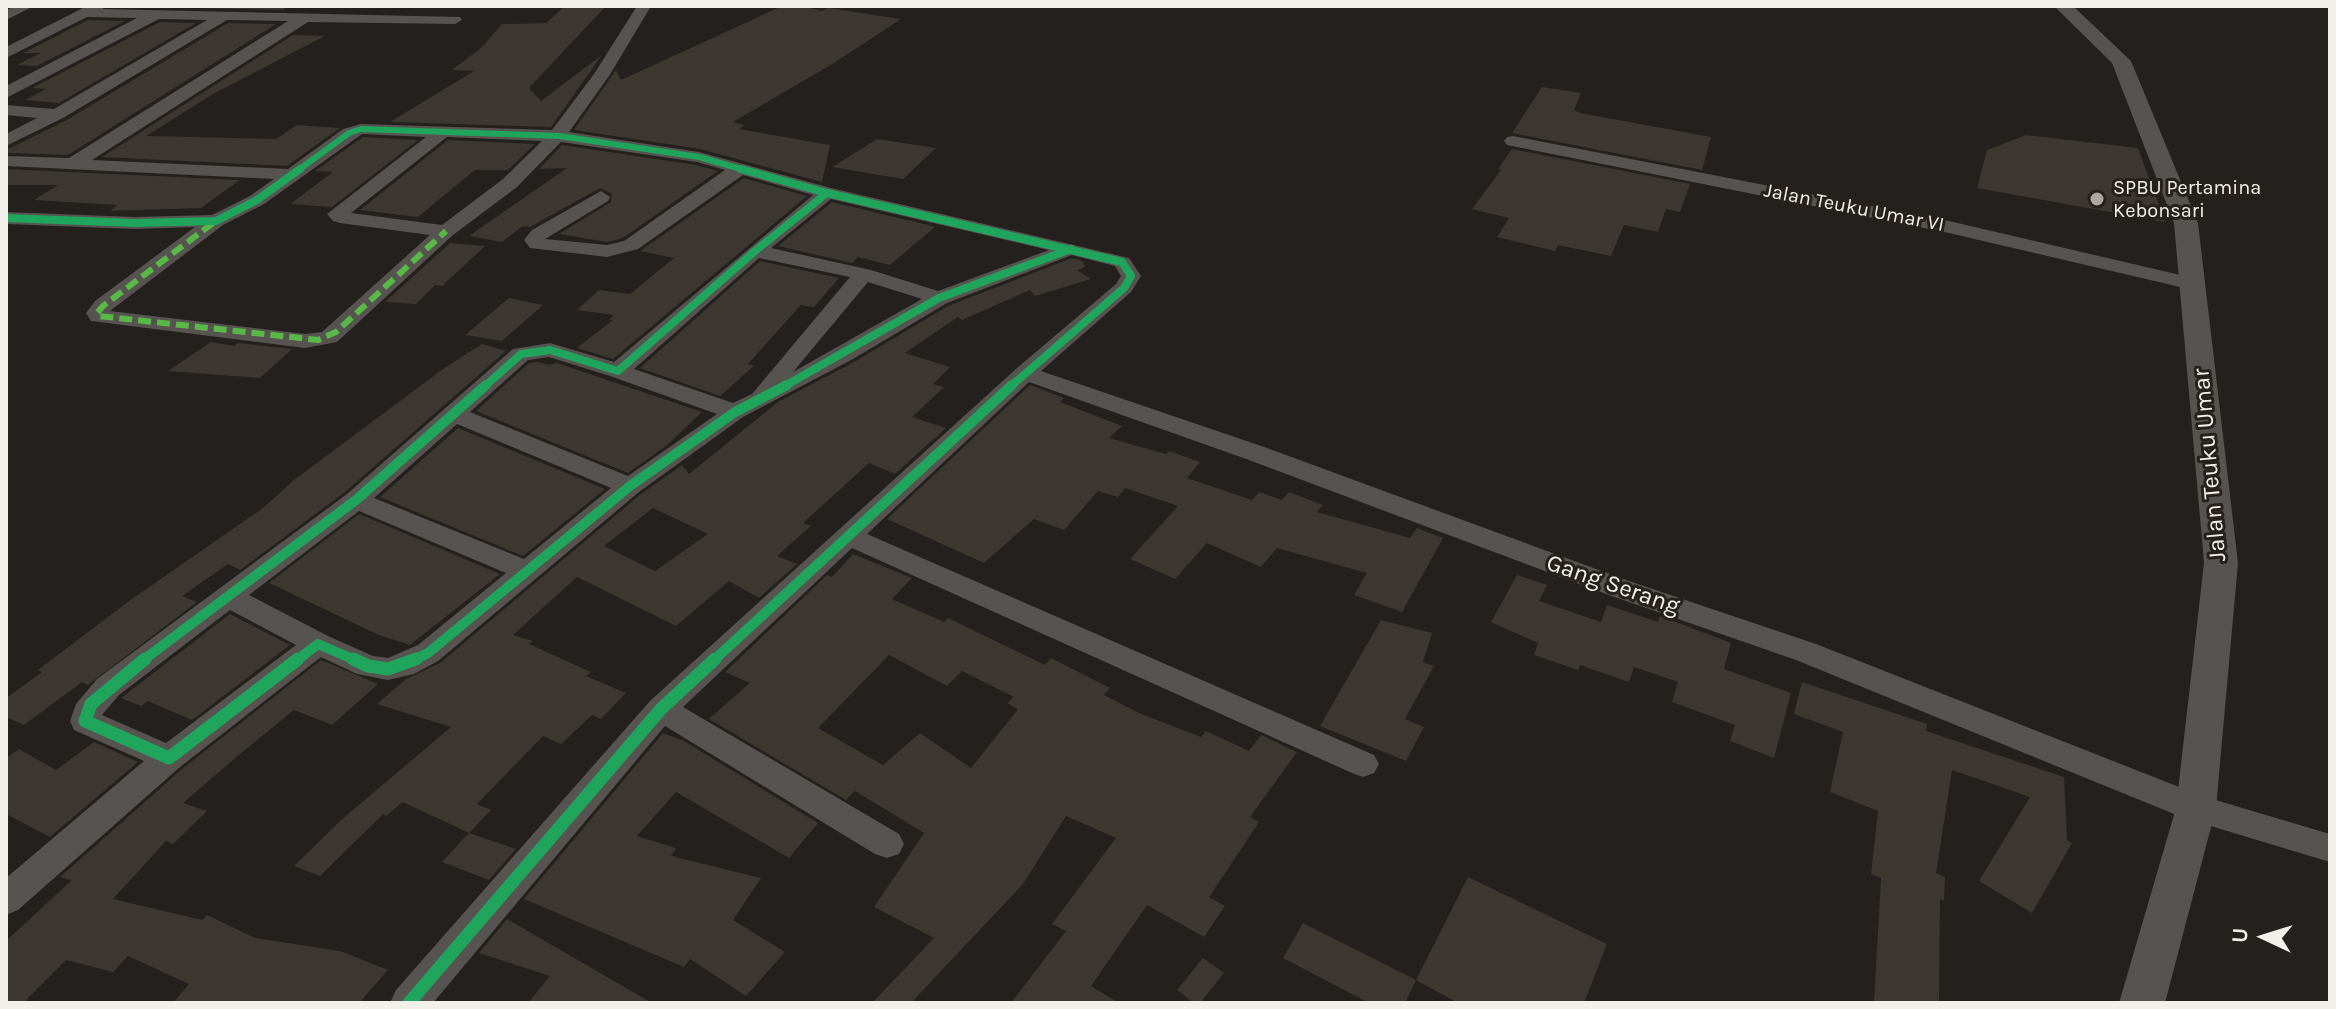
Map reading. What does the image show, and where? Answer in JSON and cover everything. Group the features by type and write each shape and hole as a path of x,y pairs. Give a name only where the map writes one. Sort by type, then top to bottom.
{"street":[{"path":"6,16 27,6"},
{"path":"71,165 321,6"},
{"path":"409,1003 661,709 1025,373 1129,282 1128,268 1122,262 827,193 699,157 557,136 355,130 288,174 257,200 216,221 97,313 99,316 318,340 336,332 446,231 510,183 557,136 601,76 644,6"},
{"name":"Jalan Teuku Umar","path":"2063,6 2121,61 2186,223 2221,563 2196,808 2142,1003"},
{"path":"6,53 14,44 91,9 222,17 455,20"},
{"path":"6,93 156,14"},
{"path":"6,141 222,17"},
{"path":"6,110 57,114"},
{"path":"444,131 337,214 340,217 446,231"},
{"name":"Jalan Teuku Umar VI","path":"1513,141 1949,227 2193,284"},
{"path":"6,161 288,174"},
{"path":"601,197 534,240 537,244 607,251 631,245 739,169"},
{"path":"618,371 755,251 827,193"},
{"path":"6,218 135,223 216,221"},
{"path":"230,597 318,644 368,666 388,669 403,666 428,653 630,486 744,408 939,298 1071,249"},
{"path":"755,251 864,274 939,298"},
{"path":"744,408 864,274"},
{"path":"169,758 85,721 87,712 108,687 356,500 521,354 531,350 567,353 744,408"},
{"name":"Gang Serang","path":"1025,373 1806,652 2196,808 2330,848"},
{"path":"451,413 630,486"},
{"path":"356,500 527,571"},
{"path":"848,536 1363,764"},
{"path":"6,899 169,758 318,644"},
{"path":"661,709 887,844"}],"building":[{"path":"108,6 289,6 283,10"},
{"path":"565,6 606,6 529,88 541,101 602,55 551,127 390,122 474,71 452,70 481,48 502,24 546,23"},
{"path":"801,6 901,19 834,63 733,122 745,125 739,129 830,145 822,182 700,149 574,130 616,70 621,80 780,7"},
{"path":"88,20 125,21 37,66 17,65 41,53 23,53"},
{"path":"160,22 196,23 59,103 25,100 46,89 32,88"},
{"path":"228,23 276,24 68,155 6,153 6,150 65,121"},
{"path":"293,35 325,36 213,94 146,136 276,139 297,125 340,128 287,166 102,157"},
{"path":"1542,87 1581,93 1574,110 1580,113 1711,137 1702,170 1512,133"},
{"name":"SPBU Pertamina Kebonsari","path":"2026,135 2138,148 2165,222 1977,188 1987,150"},
{"path":"363,137 418,140 332,207 290,204 333,172 315,171"},
{"path":"877,139 936,148 903,179 832,167"},
{"path":"448,140 535,144 508,170 475,170 418,217 360,210"},
{"path":"562,145 718,171 623,238 607,242 559,234 611,202 612,194 600,188 530,227 523,226 502,242 469,236 567,168 539,169"},
{"path":"1512,149 1690,184 1680,212 1666,209 1658,232 1624,225 1611,256 1558,245 1555,251 1497,237 1509,218 1472,209 1501,170 1498,169"},
{"path":"6,169 240,180 201,208 110,211 117,205 34,200 58,185 6,185"},
{"path":"744,178 807,196 613,359 577,348 613,320 609,320 614,315 577,310 599,290 630,294 674,258 640,251"},
{"path":"832,202 935,227 890,265 858,257 852,263 778,246"},
{"path":"450,243 485,246 442,286 435,285 416,304 385,302"},
{"path":"1072,258 1083,261 1085,267 1077,270 1091,279 1035,296 1030,290 962,320 958,317 905,353 950,367 933,384 944,387 912,417 946,428 895,474 869,463 803,523 811,526 777,556 797,564 759,598 729,581 676,626 577,577 513,635 533,641 529,644 591,672 586,676 626,693 601,719 592,715 561,744 543,736 477,804 491,810 469,833 403,802 386,816 383,814 320,876 294,866 341,820 451,727 377,704 406,679 440,663 641,494 682,465 689,474 778,402 854,362 948,306","holes":["653,508 708,534 655,571 604,546"]},
{"path":"760,261 839,278 814,307 801,305 748,364 754,366 720,396 640,368"},
{"path":"509,298 543,305 502,341 465,335"},
{"path":"211,342 292,349 260,378 168,371"},
{"path":"482,344 506,351 345,492 240,570 228,564 182,596 197,602 88,685 82,682 24,725 6,717 6,698 42,672 38,670 129,601 263,508 294,480 443,369"},
{"path":"529,363 549,365 557,363 702,412 666,446 628,473 476,411"},
{"path":"1030,385 1064,398 1060,402 1122,426 1109,438 1166,454 1169,451 1200,462 1187,478 1252,500 1259,492 1282,500 1289,492 1323,505 1317,512 1410,538 1417,528 1443,538 1402,612 1354,595 1367,573 1277,548 1261,567 1207,543 1175,579 1130,559 1178,506 1125,488 1118,497 1098,491 1064,530 1034,519 984,563 887,519"},
{"path":"458,428 605,489 523,556 380,497"},
{"path":"359,514 500,574 410,645 379,635 269,583"},
{"path":"853,554 912,578 892,599 944,622 948,618 1045,665 1051,658 1110,688 1104,695 1139,713 1201,737 1206,731 1249,751 1261,735 1297,752 1250,817 1259,822 1209,897 1225,906 1204,937 1147,905 1091,986 1119,1003 1011,1003 1066,931 1052,924 1116,838 1066,816 1023,884 911,1003 872,1003 934,938 874,907 924,833 855,791 846,800 709,719 750,683 725,672 827,575 832,577","holes":["889,655 947,686 962,671 1014,697 1007,703 1018,709 971,768 920,733 883,765 818,728"]},
{"path":"1517,575 1547,585 1539,601 1601,622 1607,605 1658,622 1660,616 1731,643 1724,669 1791,693 1774,758 1730,741 1735,725 1672,702 1678,682 1634,667 1629,682 1580,665 1578,670 1534,655 1538,643 1491,622"},
{"path":"230,614 290,645 192,720 148,701 141,706 121,698"},
{"path":"1381,620 1432,633 1423,662 1434,666 1405,719 1424,727 1406,761 1320,726"},
{"path":"321,660 378,684 332,725 294,710 183,803 207,811 173,844 166,841 113,899 202,920 207,915 255,938 340,951 388,970 359,1003 173,1003 189,984 128,956 113,972 66,960 23,1003 6,1003 6,941 72,880 60,877 182,769"},
{"path":"1802,682 1927,724 1926,731 2064,777 2067,840 2072,843 2032,913 1979,881 2030,797 1952,770 1936,873 1945,877 1944,901 1940,899 1939,1003 1874,1003 1881,878 1871,874 1878,811 1830,792 1843,732 1794,714"},
{"path":"663,733 684,741 818,823 789,858 676,792 637,836 676,848 671,856 761,878 733,920 785,952 746,996 690,959 684,967 524,899"},
{"path":"94,742 138,762 50,837 6,814 6,758 19,749 56,770"},
{"path":"469,833 516,849 489,880 442,862"},
{"path":"1468,877 1607,944 1584,1003 1458,1003 1416,980"},
{"path":"507,919 652,1003 528,1003 550,976 479,953"},
{"path":"1303,923 1416,980 1405,1003 1369,1003 1283,958"},
{"path":"1203,958 1224,973 1200,1003 1194,1003 1177,990"}],"marked path":[{"path":"213,223 103,306 97,313 99,316 318,340 336,332 446,231"}],"cycle path":[{"path":"6,218 135,223 216,221 257,200 349,133 361,129 559,136 699,157 827,193 1122,262 1128,268 1131,276 1124,288 1025,373 661,709 409,1003"},
{"path":"827,193 755,251 618,371 550,350 521,354 356,500 108,687 91,704 85,721 169,758 318,644 368,666 388,669 403,666 428,653 630,486 735,412 845,354 939,298 1071,249"}],"place":[{"name":"SPBU Pertamina Kebonsari","path":"2097,199"}]}
